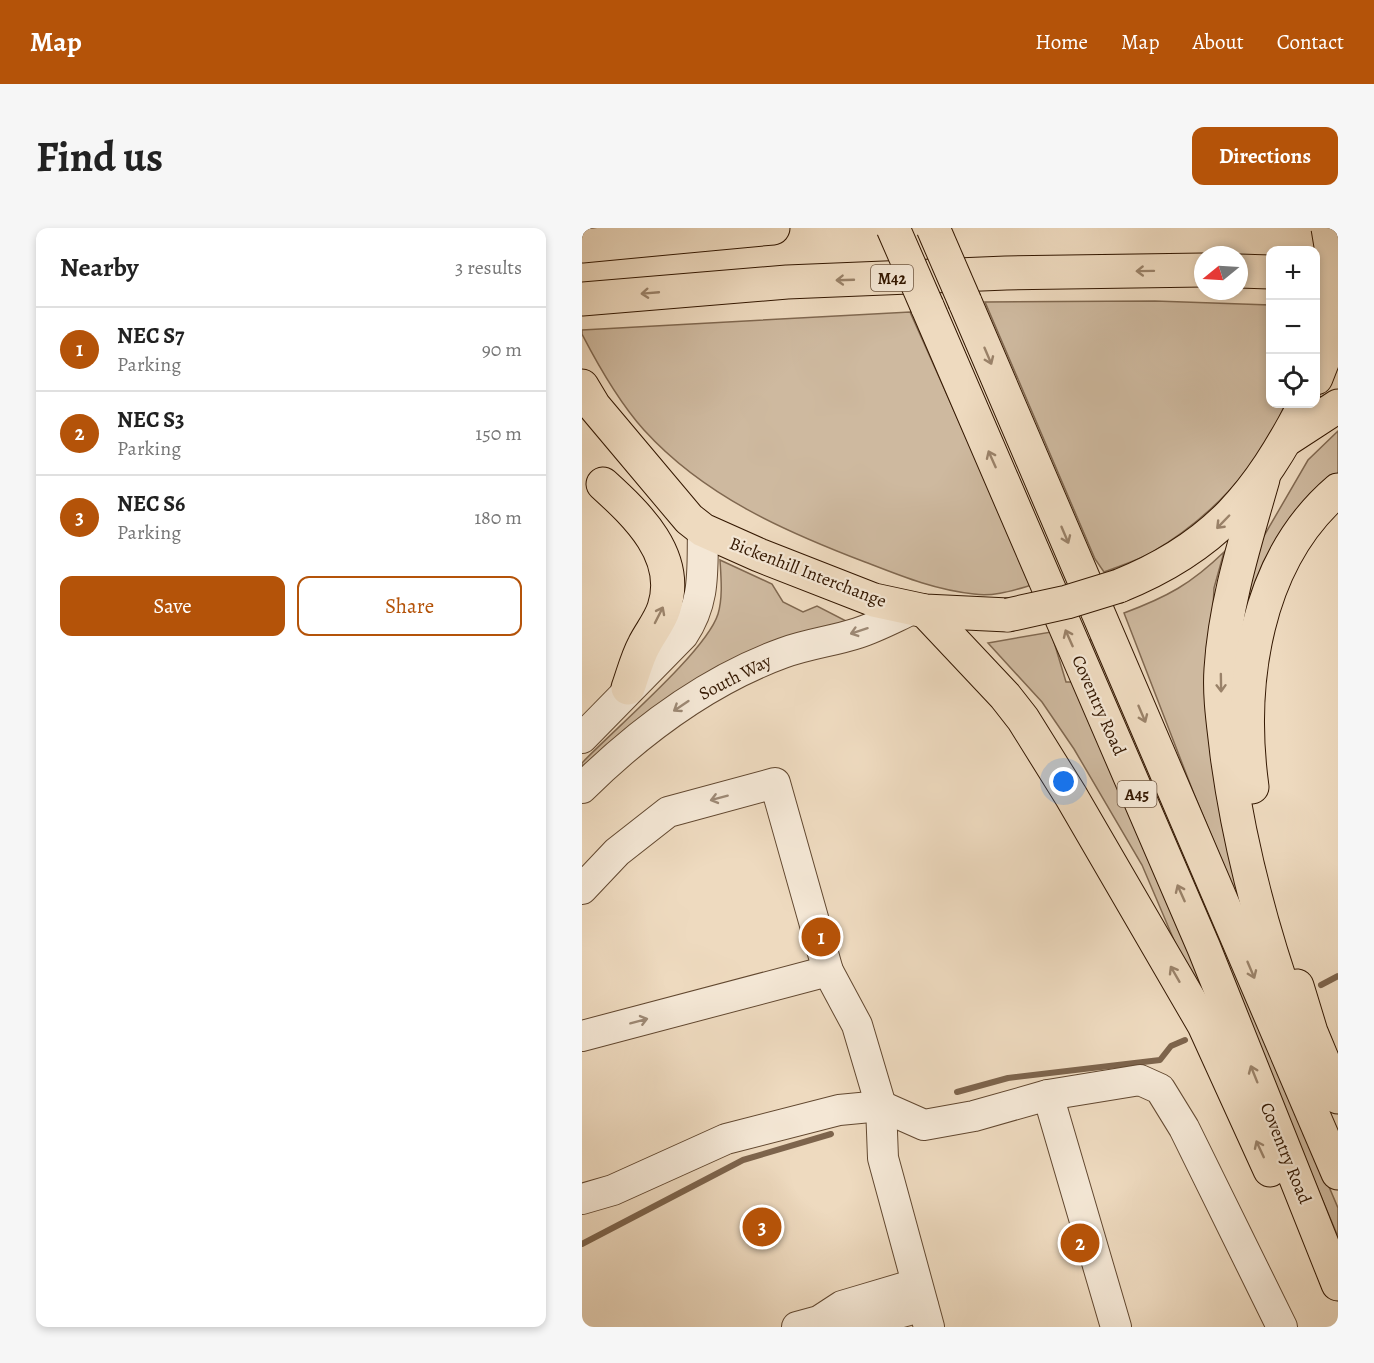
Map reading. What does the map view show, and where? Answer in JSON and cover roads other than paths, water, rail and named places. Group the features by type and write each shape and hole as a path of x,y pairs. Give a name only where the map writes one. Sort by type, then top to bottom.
{"highway":[{"path":"582,246 773,228"},
{"name":"Coventry Road","path":"893,228 1204,948 1338,1284"},
{"name":"Coventry Road","path":"933,228 1338,1173"},
{"path":"1320,368 1328,328 1331,246 1328,228"},
{"name":"M42","path":"582,299 787,282 1006,273 1194,270"},
{"path":"1248,271 1266,272"},
{"path":"1320,273 1338,274"},
{"name":"Bickenhill Interchange","path":"582,386 594,406 696,525 759,555 874,600 919,610 1008,615 1067,602 1119,586 1167,564 1199,544 1263,479 1303,408"},
{"path":"1286,441 1338,406"},
{"path":"592,478 696,525"},
{"path":"592,478 647,526 660,551 668,578 664,608 642,648 628,688"},
{"path":"1263,479 1230,596 1221,670 1221,707 1231,786 1251,886 1279,978 1338,1136"},
{"path":"1338,490 1309,519 1293,543 1266,601 1251,671 1248,727 1251,784 1271,891 1311,1032 1338,1097"},
{"path":"919,610 1005,696 1023,718 1071,796 1204,1025 1297,1232 1338,1292"}],"street":[{"path":"582,738 628,688 683,635 698,609 702,589 696,525"},
{"name":"South Way","path":"582,788 635,739 683,704 715,686 781,654 813,642 857,633 919,610"},
{"path":"582,889 617,852 668,812 775,783 828,971 857,1025 881,1106 883,1158 923,1306 849,1326 808,1324"},
{"path":"582,1036 828,971"},
{"path":"582,1199 613,1190 726,1139 839,1110 881,1106 924,1125 974,1116 1048,1095 1140,1080 1160,1089 1184,1128 1282,1327"},
{"path":"1048,1095 1116,1327"}],"waterway":[{"path":"1321,985 1338,976"},
{"path":"957,1092 1008,1078 1160,1060 1171,1046 1185,1040"},
{"path":"582,1244 743,1160 831,1134"}],"place":[{"name":"NEC S7","path":"821,937"},
{"name":"NEC S6","path":"762,1227"},
{"name":"NEC S3","path":"1080,1243"}]}
